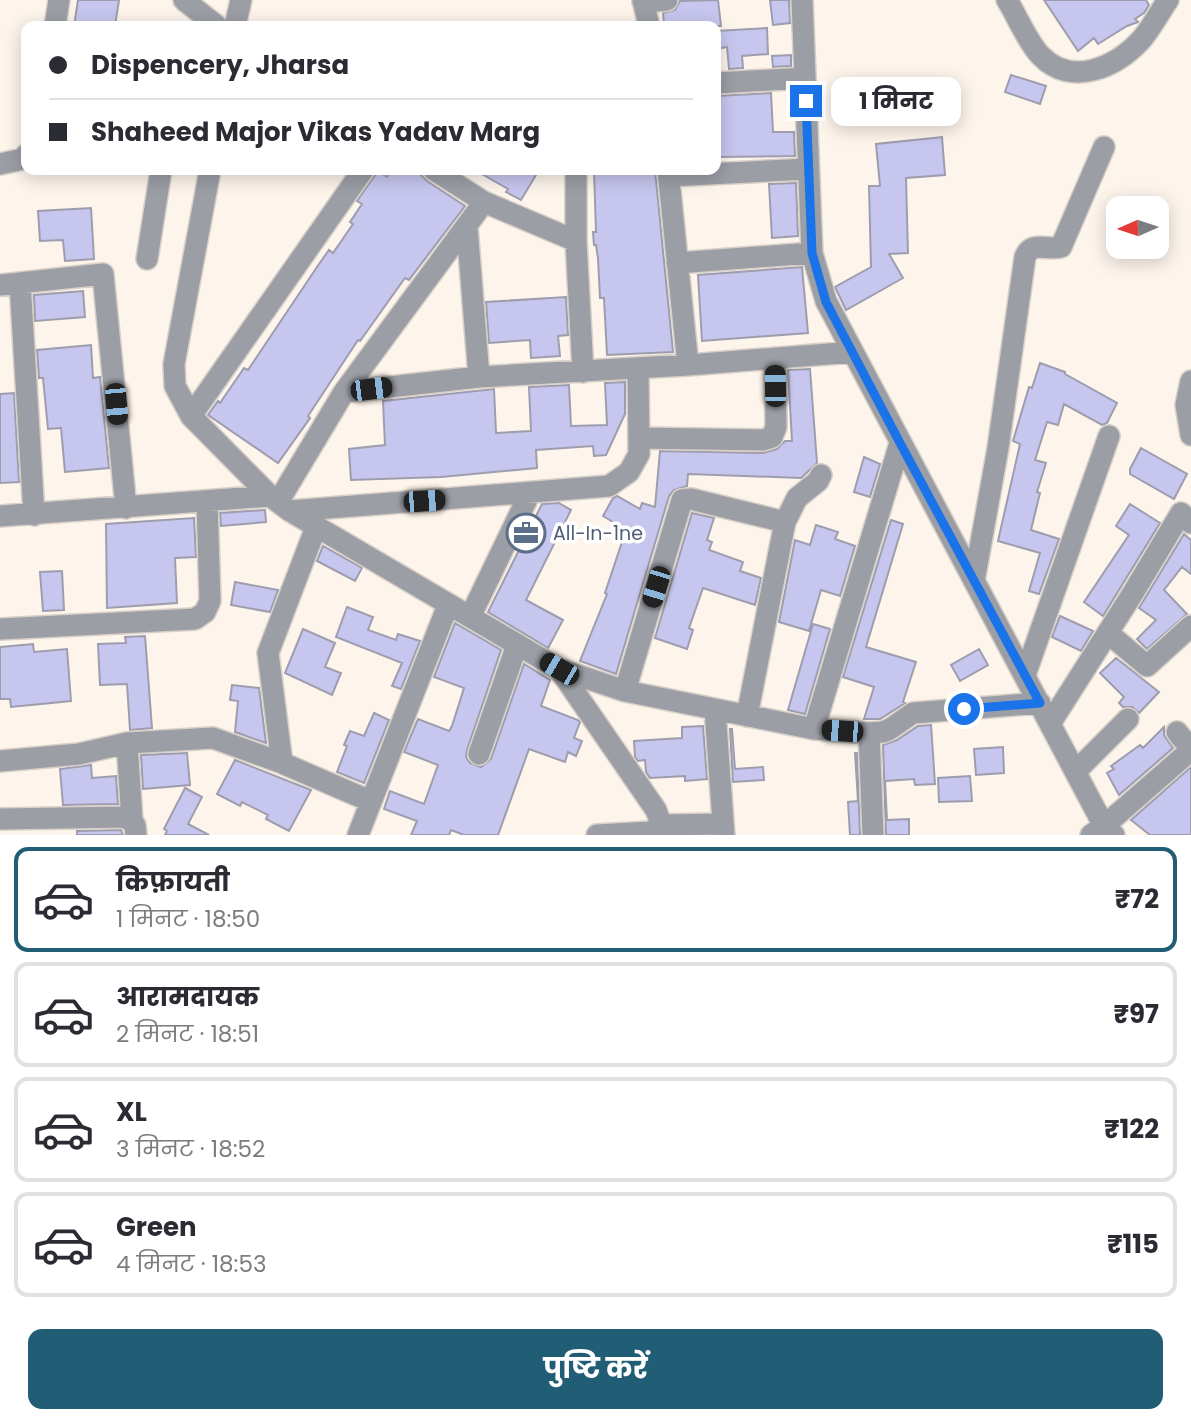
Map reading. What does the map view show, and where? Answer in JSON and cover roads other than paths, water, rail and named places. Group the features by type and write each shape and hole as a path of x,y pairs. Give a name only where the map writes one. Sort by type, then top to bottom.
{"street":[{"path":"56,21 60,0"},
{"path":"236,21 241,0"},
{"path":"648,21 643,1 667,0"},
{"path":"802,0 812,253 826,302 1051,722 1103,832 1191,750 1177,733"},
{"path":"1007,0 1040,55 1058,69 1079,73 1108,66 1141,40 1168,0"},
{"path":"189,8 209,21"},
{"path":"721,83 805,78"},
{"path":"974,581 998,448 1025,257 1033,246 1061,247 1104,147"},
{"path":"0,164 21,159"},
{"path":"721,172 808,169"},
{"path":"147,259 160,175"},
{"path":"209,175 174,364 175,386 191,416 279,503 316,527 559,669 625,691 814,729 869,733 890,729 913,713 1040,703"},
{"path":"191,416 360,175"},
{"path":"442,175 484,202 576,241"},
{"path":"576,175 576,241 583,372"},
{"path":"669,175 688,365"},
{"path":"279,503 344,392 484,202"},
{"path":"467,227 479,377"},
{"path":"677,263 812,253"},
{"path":"34,515 10,284 103,274 126,508"},
{"path":"344,392 479,377 853,352"},
{"path":"640,438 763,440 772,437 776,426 775,358"},
{"path":"0,516 207,501 279,503 530,493 609,486 629,472 639,454 638,368"},
{"path":"1191,380 1186,405 1191,435"},
{"path":"1025,675 1109,436"},
{"path":"814,729 900,443"},
{"path":"747,716 785,523 797,498 818,481 821,475"},
{"path":"470,617 530,493"},
{"path":"625,691 682,500 691,499 785,523"},
{"path":"0,629 195,619 205,612 210,601 207,501"},
{"path":"1051,722 1181,513 1191,523"},
{"path":"282,763 268,653 316,527"},
{"path":"358,835 448,605"},
{"path":"1108,633 1147,666 1189,631"},
{"path":"479,754 517,645"},
{"path":"559,669 656,810 660,821 657,829 651,832 611,835"},
{"path":"658,825 724,830 715,709"},
{"path":"1076,771 1128,719"},
{"path":"869,733 873,835"},
{"path":"0,761 79,754 127,743 213,738 282,763 370,801"},
{"path":"127,743 134,827"},
{"path":"0,819 126,817 134,827"}],"place":[{"name":"All-In-1ne","path":"526,533"}]}
